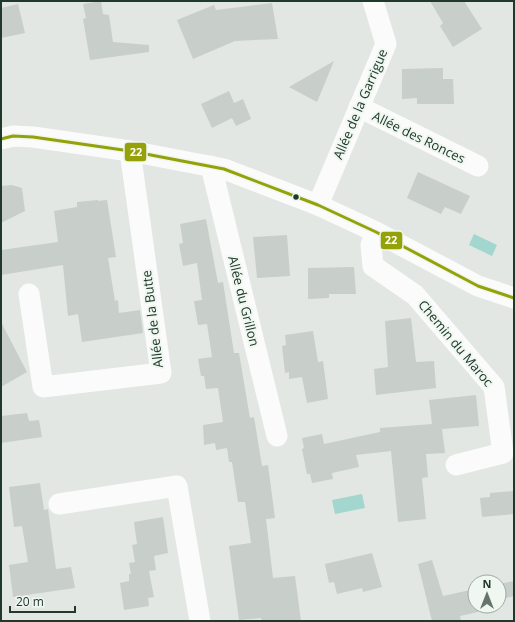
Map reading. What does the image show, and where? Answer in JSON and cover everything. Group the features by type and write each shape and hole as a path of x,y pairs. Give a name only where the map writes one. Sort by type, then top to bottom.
{"street":[{"name":"Allée de la Garrigue","path":"318,205 386,44 372,1"},
{"name":"Allée des Ronces","path":"359,107 478,166"},
{"path":"1,140 13,136 33,137 130,151 224,169 318,205 376,232 478,286 514,298"},
{"name":"Allée de la Butte","path":"29,294 43,387 160,373 130,151"},
{"name":"Allée du Grillon","path":"211,166 277,436"},
{"name":"Chemin du Maroc","path":"376,232 371,245 373,266 415,295 494,387 503,453 456,465"},
{"path":"59,504 177,486 200,621"}],"water":[{"path":"474,234 497,245 492,256 469,245"},
{"path":"362,494 365,508 335,514 332,500"}],"building":[{"path":"101,1 103,14 109,15 113,42 149,45 149,52 90,60 83,19 86,18 83,4"},
{"path":"430,1 464,1 482,29 453,47 440,26 443,23"},
{"path":"272,3 278,39 235,41 193,59 177,20 214,5 216,10"},
{"path":"18,4 25,33 1,38 1,8"},
{"path":"334,61 317,102 289,87"},
{"path":"443,68 443,79 453,79 454,104 417,104 417,98 402,99 402,69"},
{"path":"229,91 234,103 243,99 251,119 236,126 232,118 212,128 201,104"},
{"path":"418,172 470,196 461,214 445,207 441,214 407,198"},
{"path":"12,185 22,188 25,211 1,223 1,186"},
{"path":"107,200 116,257 108,258 115,301 118,300 119,313 140,310 143,333 82,342 78,314 68,316 63,265 1,275 1,250 58,242 54,211 77,207 77,202"},
{"path":"206,219 218,283 223,282 234,353 239,353 250,418 254,417 262,466 268,465 275,518 266,519 273,578 295,576 301,621 262,621 261,618 239,620 229,546 251,543 245,502 238,502 232,462 229,462 227,448 216,450 215,443 204,445 203,425 223,422 218,388 206,389 204,376 201,376 198,359 212,357 207,324 198,325 194,301 202,300 197,263 183,266 179,244 183,243 180,224"},
{"path":"287,235 290,276 257,278 253,237"},
{"path":"354,267 356,294 329,294 329,298 308,299 308,268"},
{"path":"411,318 416,362 434,361 436,388 376,395 374,369 388,367 385,321"},
{"path":"1,322 27,372 1,387"},
{"path":"313,331 318,362 323,361 328,399 307,403 302,377 289,379 289,372 285,373 282,346 286,345 285,335"},
{"path":"476,395 479,426 442,429 445,453 426,454 428,477 422,478 426,519 398,522 391,451 356,455 359,467 332,473 333,479 312,483 310,474 307,474 302,449 304,448 302,438 322,434 324,444 380,432 380,428 432,424 429,400"},
{"path":"27,413 29,421 39,420 42,437 1,443 1,416"},
{"path":"40,483 44,510 48,509 56,569 71,567 75,588 13,597 9,565 28,562 22,526 14,527 9,487"},
{"path":"514,491 514,514 482,517 480,498 490,497 490,493"},
{"path":"163,517 168,553 154,556 156,570 149,571 154,597 148,598 149,606 124,610 120,583 129,581 129,574 131,574 129,563 135,562 132,545 137,544 134,522"},
{"path":"372,553 382,587 363,592 362,588 337,594 334,582 329,583 325,564"},
{"path":"432,560 443,596 467,591 467,614 469,614 460,616 461,621 432,621 418,564"},
{"path":"514,581 514,596 507,598 507,582"}],"transit line":[{"name":"22","path":"1,139 13,136 33,137 130,151 224,169 318,205 376,232 478,286 514,298"}]}
